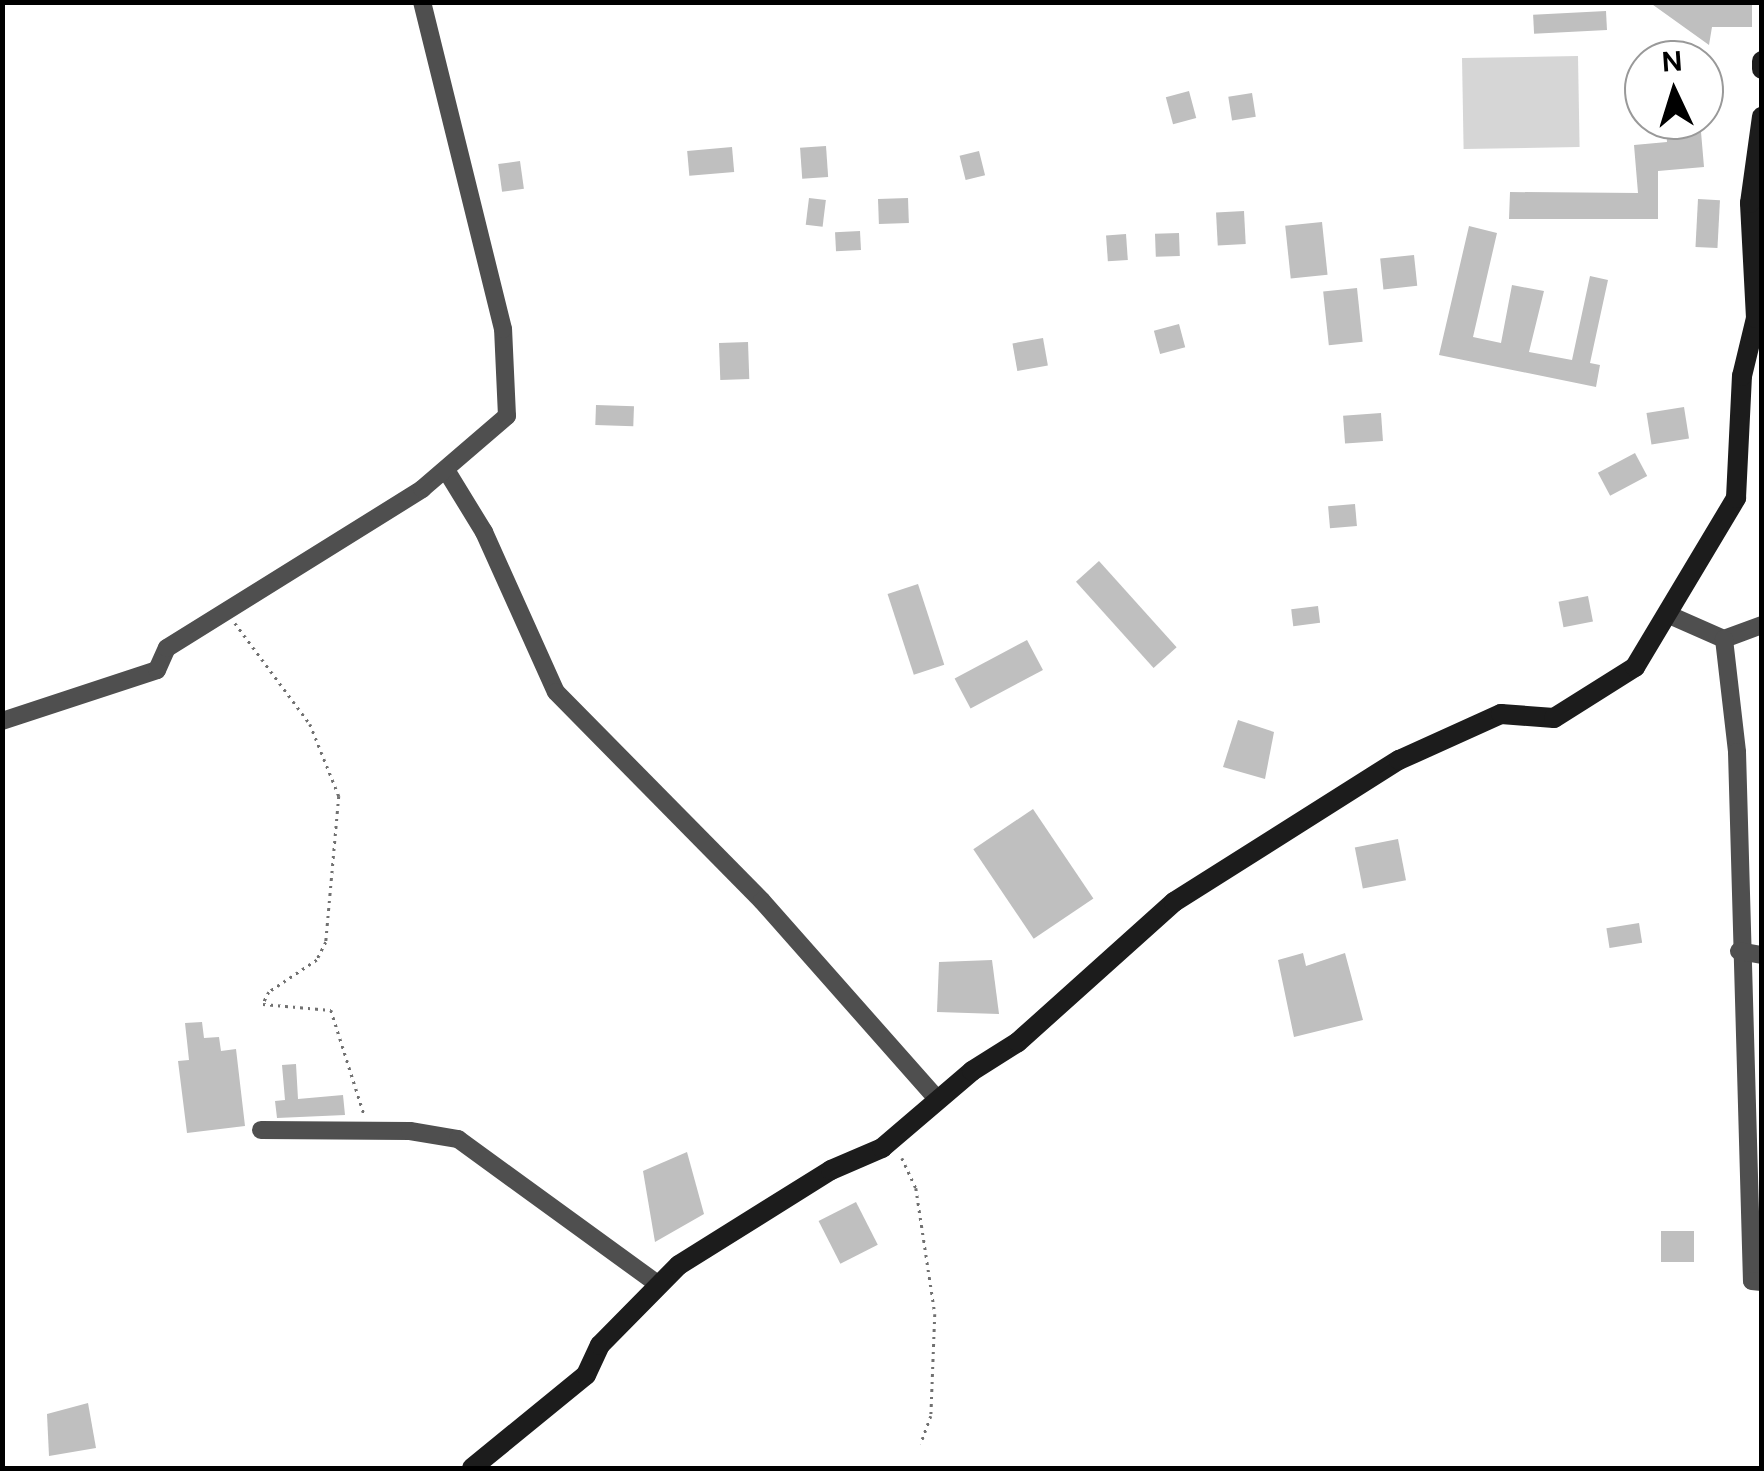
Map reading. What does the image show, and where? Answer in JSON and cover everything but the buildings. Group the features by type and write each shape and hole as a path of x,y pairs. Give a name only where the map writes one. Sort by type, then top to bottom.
{"main road":[{"path":"1762,61 1762,69"},
{"path":"472,1468 568,1393 586,1375 600,1344 701,1248 894,1138 938,1100 1018,1042 1174,902 1399,760 1501,714 1554,718 1580,706 1635,667 1736,498 1742,376 1756,318 1751,188 1762,117"}],"street":[{"path":"2,720 157,670 167,648 331,550 446,470 507,416 506,373 487,258 422,2"},
{"path":"446,470 484,532 556,692 762,900 938,1100"},
{"path":"1667,614 1724,639 1762,625"},
{"path":"1724,639 1737,752 1739,950 1752,1281 1762,1282"},
{"path":"1739,950 1762,955"},
{"path":"261,1130 366,1130 458,1139 659,1285"}],"path":[{"path":"228,610 310,724 339,796 326,942 318,960 269,992 263,1004 331,1010 361,1087 366,1130"},
{"path":"894,1138 916,1188 935,1314 932,1416 921,1444"}],"shaded area":[{"path":"1578,56 1580,147 1464,149 1462,58"}]}
